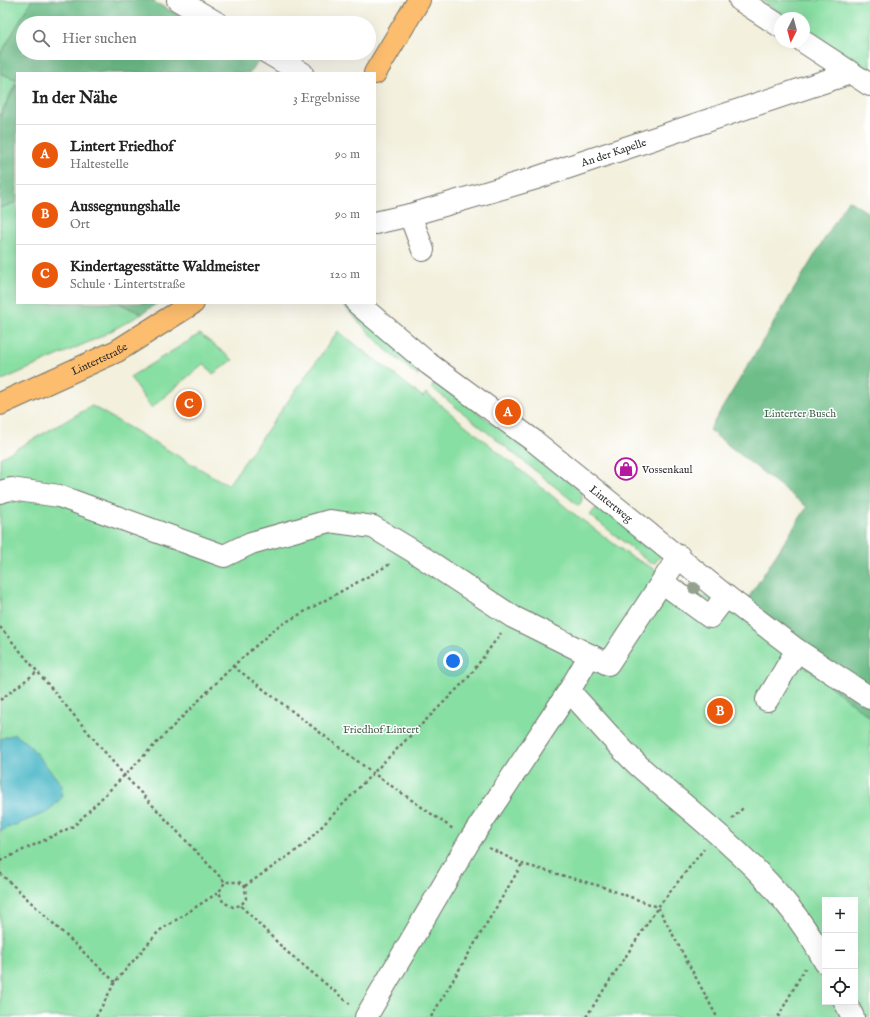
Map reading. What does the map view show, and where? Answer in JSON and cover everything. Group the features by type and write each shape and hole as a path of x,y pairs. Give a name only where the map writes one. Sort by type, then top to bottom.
{"main road":[{"path":"376,72 419,0"},
{"name":"Lintertstraße","path":"0,404 117,351 192,304"}],"street":[{"path":"178,0 205,16"},
{"path":"740,0 774,22"},
{"path":"810,46 870,85"},
{"path":"280,60 300,72"},
{"name":"An der Kapelle","path":"376,223 410,215 533,179 850,73"},
{"path":"410,215 423,250"},
{"name":"Lintertweg","path":"358,304 429,364 534,441 679,556 726,596 797,650 870,698"},
{"path":"0,492 11,489 59,496 218,559 251,543 329,521 373,527 414,551 513,617 608,664 679,556"},
{"path":"662,582 710,617 726,596"},
{"path":"767,700 797,650"},
{"path":"360,1012 470,840 569,691 590,655"},
{"path":"569,691 639,766 717,832 780,894 821,954"},
{"path":"847,1005 853,1017"}],"path":[{"path":"0,861 74,826 233,666 277,627 414,551"},
{"path":"245,886 304,846 373,773 468,678 513,617"},
{"path":"0,627 124,775 225,882 239,882 245,886"},
{"path":"0,700 38,671"},
{"path":"586,1017 658,907 717,832 744,807"},
{"path":"431,1017 522,864"},
{"path":"0,873 115,982"},
{"path":"96,1017 115,982 159,931 219,892 225,882"},
{"path":"219,892 223,902 233,907 241,906 246,899 245,886"},
{"path":"241,906 286,951 360,1012"},
{"path":"778,1017 821,954"}],"green space":[{"path":"0,0 32,0 23,16 16,16 16,28 0,55"},
{"path":"32,0 155,0 154,2 181,16 23,16"},
{"path":"761,0 870,0 870,72 810,32 810,12 779,12"},
{"path":"16,28 16,60 260,60 251,72 16,72 16,80 0,73 0,55"},
{"path":"0,73 16,80 16,82 0,116"},
{"path":"16,85 16,202 0,208 0,116"},
{"name":"Linterter Busch","path":"848,200 870,214 870,717 738,614 807,507 709,430"},
{"path":"16,202 16,304 121,304 142,314 98,338 0,381 0,208"},
{"path":"121,304 156,304 142,314"},
{"path":"342,304 353,304 419,363 418,376 385,349"},
{"name":"Friedhof Lintert","path":"338,331 423,397 426,393 573,513 630,556 738,614 870,717 870,1017 0,1017 0,458 92,406 228,485"},
{"path":"200,334 233,360 213,374 204,363 151,408 130,377"},
{"path":"437,381 581,491 582,500 579,506 431,387"},
{"path":"596,508 604,508 662,554 655,563 650,563 590,515"}],"water":[{"path":"15,734 29,745 62,785 61,798 48,812 0,831 0,739"}],"place":[{"name":"Kindertagesstätte Waldmeister","path":"189,404"},
{"name":"Lintert Friedhof","path":"508,412"},
{"name":"Vossenkaul","path":"626,469"},
{"name":"Aussegnungshalle","path":"720,711"}]}
